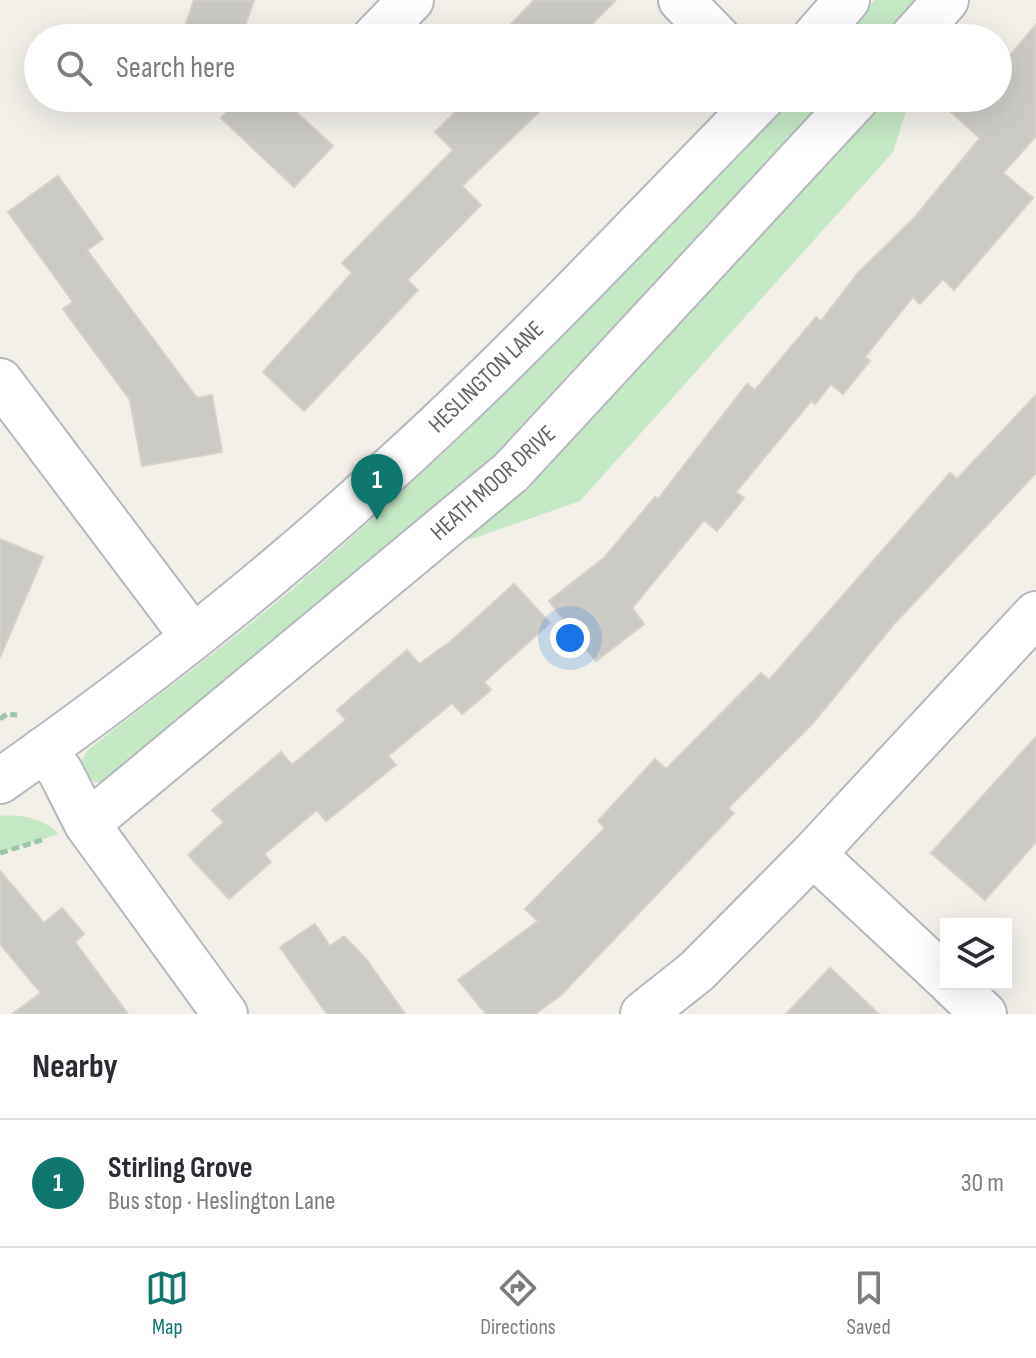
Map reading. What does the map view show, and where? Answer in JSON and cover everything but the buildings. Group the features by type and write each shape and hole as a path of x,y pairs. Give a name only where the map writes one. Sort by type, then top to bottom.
{"street":[{"path":"388,24 411,0"},
{"path":"681,0 704,24"},
{"path":"826,24 847,0"},
{"path":"925,24 946,0"},
{"name":"HESLINGTON LANE","path":"24,764 193,637 384,476 560,306 748,112"},
{"name":"HEATH MOOR DRIVE","path":"87,824 511,472 844,112"},
{"path":"0,381 193,637"},
{"path":"643,1014 697,971 813,854 1036,614"},
{"path":"24,764 66,781 87,824 225,1014"},
{"path":"813,854 940,972"},
{"path":"958,990 984,1014"}],"green space":[{"path":"875,0 923,0 901,24 854,24"},
{"path":"774,112 820,112 517,446 103,784 85,779 82,759 88,750 259,617 350,539 543,356"},
{"path":"871,112 906,112 893,152 580,501 466,541 571,438"},
{"path":"0,816 32,818 59,834 0,853"}],"place":[{"name":"Stirling Grove","path":"377,520"}]}
